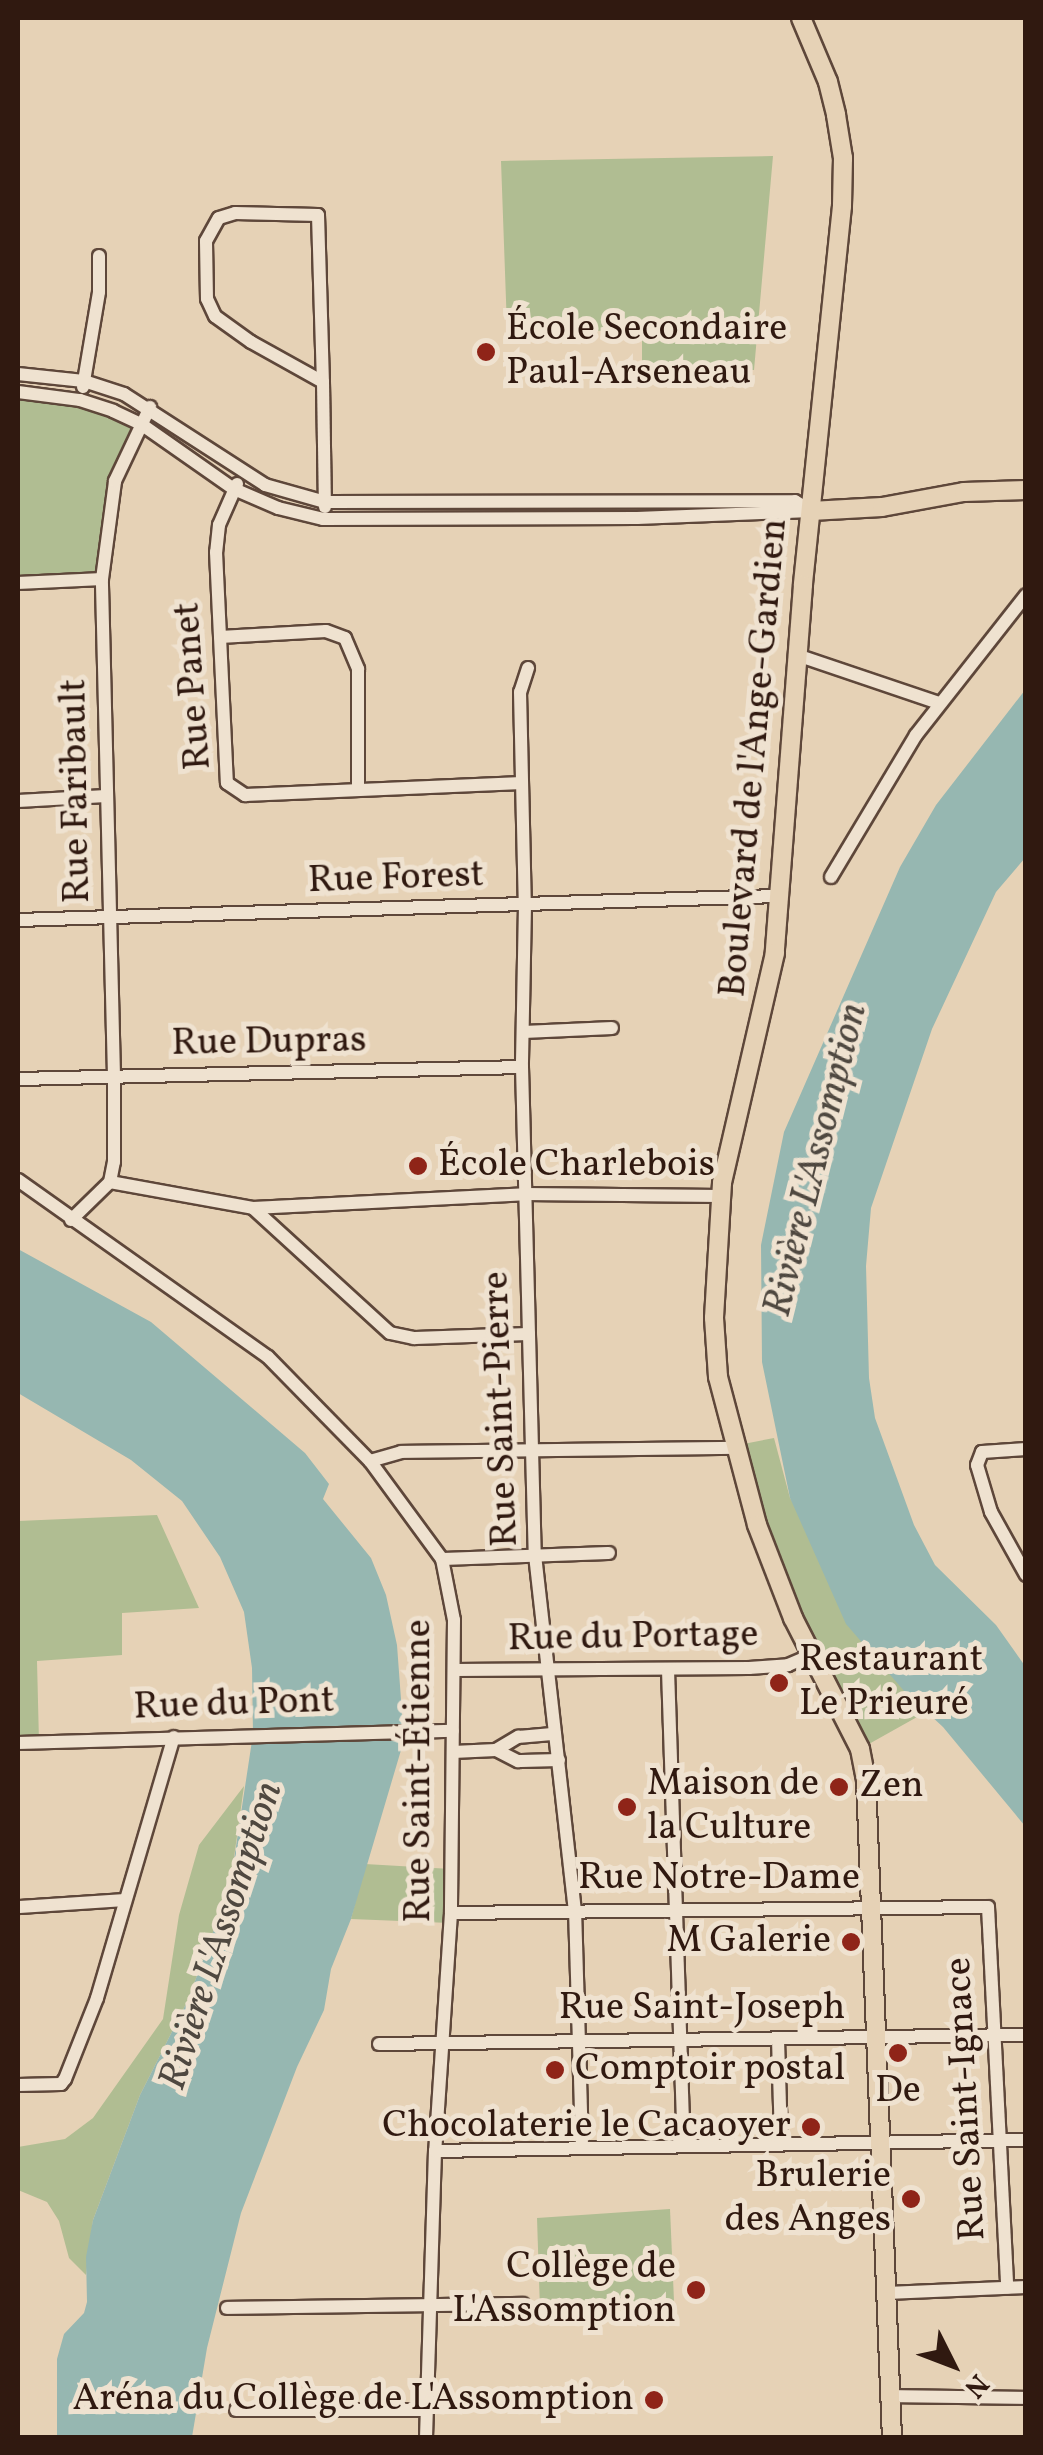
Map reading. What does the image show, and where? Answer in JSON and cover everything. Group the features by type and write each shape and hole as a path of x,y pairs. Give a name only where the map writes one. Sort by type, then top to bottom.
{"main road":[{"name":"Boulevard de l'Ange-Gardien","path":"801,18 828,82 843,158 797,655 777,896 776,953 720,1196 714,1268 716,1360 734,1448 758,1525 811,1655 860,1749 871,1810 892,2438"},
{"path":"815,472 825,496 846,510"},
{"path":"810,511 846,510 964,492 1026,490"},
{"path":"808,538 820,522 846,510"}],"street":[{"path":"323,382 215,316 207,298 206,241 219,218 235,213 318,216 323,382 325,502 323,520"},
{"path":"80,400 98,292 99,256"},
{"path":"18,374 84,382 150,407 245,473 288,494 325,502 795,501 810,511"},
{"path":"18,392 80,400 140,424 234,489 278,508 323,520 638,518 810,511"},
{"name":"Rue Faribault","path":"110,1182 114,1162 114,1076 102,579 115,481 150,407"},
{"name":"Rue Panet","path":"245,473 219,525 216,552 228,783 245,796 522,783"},
{"path":"637,499 638,518"},
{"path":"18,583 102,579"},
{"path":"831,877 938,703 1026,594"},
{"path":"220,637 326,631 345,638 358,669 358,789"},
{"path":"797,655 938,703"},
{"name":"Rue Saint-Pierre","path":"528,668 520,692 522,1067 535,1554 575,1910 582,2147"},
{"path":"18,801 106,796"},
{"name":"Rue Forest","path":"18,920 777,896"},
{"path":"524,1032 612,1028"},
{"name":"Rue Dupras","path":"18,1079 522,1067"},
{"name":"Rue Saint-Étienne","path":"18,1180 71,1220 183,1293 268,1357 370,1462 442,1559 454,1620 451,1912 435,2151 426,2438"},
{"path":"71,1220 110,1182 253,1208 525,1194 720,1196"},
{"path":"253,1208 390,1334 414,1338 529,1334"},
{"path":"370,1462 400,1452 734,1448"},
{"path":"1026,1449 982,1452 977,1465 991,1512 1026,1575"},
{"path":"442,1559 609,1553"},
{"name":"Rue du Portage","path":"454,1670 668,1670 788,1665 811,1655"},
{"path":"668,1670 684,2144"},
{"name":"Rue du Pont","path":"18,1743 232,1734 453,1731"},
{"path":"496,1750 518,1736 555,1734"},
{"path":"18,2085 61,2084 64,2079 97,1998 174,1737"},
{"path":"453,1752 496,1750 518,1761 559,1760"},
{"path":"18,1907 123,1900"},
{"name":"Rue Notre-Dame","path":"451,1912 988,1907"},
{"name":"Rue Saint-Ignace","path":"988,1907 1007,2288"},
{"name":"Rue Saint-Joseph","path":"379,2044 1026,2035"},
{"path":"778,2039 780,2142"},
{"path":"435,2151 1026,2140"},
{"path":"887,2293 1026,2287"},
{"path":"227,2308 523,2304"},
{"path":"890,2396 1026,2398"},
{"path":"236,2410 427,2410"}],"green space":[{"path":"773,156 754,370 642,372 642,332 507,328 501,161"},
{"path":"18,392 38,394 141,424 115,481 102,579 18,583"},
{"path":"774,1438 790,1498 905,1692 926,1712 860,1749 811,1655 733,1446"},
{"path":"157,1515 199,1608 122,1613 122,1655 37,1661 39,1742 18,1743 18,1521"},
{"path":"244,1786 230,1886 188,2000 140,2095 93,2220 86,2275 69,2258 59,2221 47,2202 18,2190 18,2147 65,2139 93,2118 163,2019 179,1915 199,1845"},
{"path":"365,1864 451,1869 450,1923 351,1919"},
{"path":"670,2209 674,2301 540,2310 537,2218"}],"water":[{"name":"Rivière L'Assomption","path":"1025,690 1025,858 996,892 932,1029 871,1208 866,1266 869,1378 875,1418 914,1525 935,1565 996,1625 1025,1666 1025,1826 943,1727 905,1692 846,1624 790,1498 762,1362 761,1245 784,1132 900,867 936,805"},
{"name":"Rivière L'Assomption","path":"18,1249 151,1322 305,1453 329,1484 323,1499 371,1558 386,1595 397,1645 404,1740 351,1919 331,1969 324,2010 297,2067 241,2213 207,2348 192,2437 57,2437 57,2359 64,2334 84,2313 87,2302 86,2257 93,2220 140,2095 188,2000 230,1886 253,1734 252,1668 244,1612 220,1557 182,1501 131,1460 18,1393"}],"place":[{"name":"École Secondaire Paul-Arseneau","path":"486,352"},
{"name":"École Charlebois","path":"418,1166"},
{"name":"Restaurant Le Prieuré","path":"779,1683"},
{"name":"Zen","path":"839,1787"},
{"name":"Maison de la Culture","path":"627,1807"},
{"name":"M Galerie","path":"851,1942"},
{"name":"De","path":"898,2053"},
{"name":"Comptoir postal","path":"555,2070"},
{"name":"Chocolaterie le Cacaoyer","path":"811,2127"},
{"name":"Brulerie des Anges","path":"911,2199"},
{"name":"Collège de L'Assomption","path":"696,2290"},
{"name":"Aréna du Collège de L'Assomption","path":"654,2400"}]}
